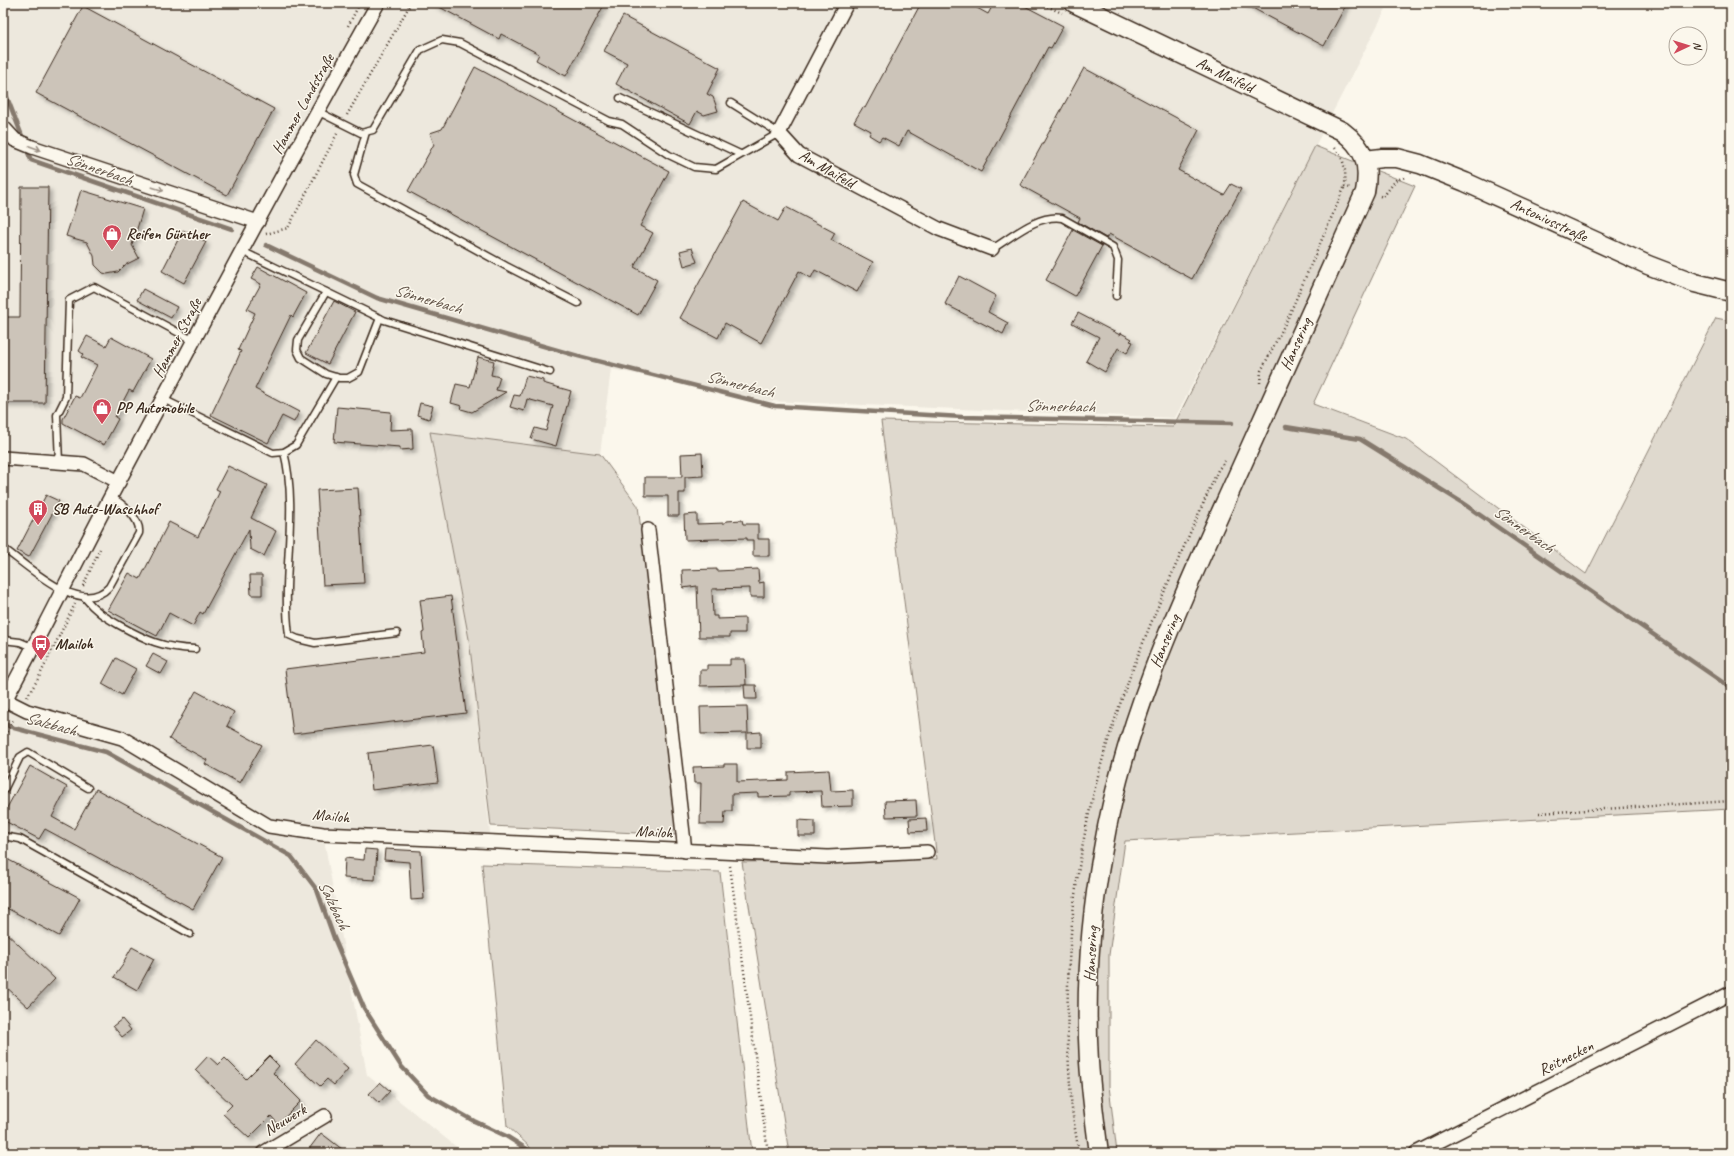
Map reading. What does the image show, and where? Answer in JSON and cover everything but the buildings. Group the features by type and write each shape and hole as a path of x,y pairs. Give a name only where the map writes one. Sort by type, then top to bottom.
{"street":[{"name":"Hammer Landstraße","path":"258,222 317,111 378,3"},
{"path":"779,133 847,3"},
{"name":"Am Maifeld","path":"1074,3 1342,131 1356,144 1365,160"},
{"path":"3,127 15,140 32,147 258,222"},
{"name":"Am Maifeld","path":"779,133 799,155 939,229 992,249"},
{"name":"Antoniusstraße","path":"1365,160 1397,158 1420,164 1465,182 1648,265 1695,283 1731,292"},
{"name":"Hansering","path":"1099,1153 1089,1063 1089,971 1095,901 1103,847 1116,787 1136,718 1185,592 1365,192 1367,170 1365,160"},
{"name":"Hammer Straße","path":"4,701 194,341 247,253 258,222"},
{"path":"3,458 84,464 119,482"},
{"name":"Mailoh","path":"648,530 685,851"},
{"name":"Mailoh","path":"4,701 18,712 27,711 122,738 269,826 323,834 828,857 927,852"},
{"name":"Reitnecken","path":"1416,1153 1731,993"},
{"name":"Neuwerk","path":"263,1153 325,1116"}],"lane":[{"path":"317,111 361,133 373,130 420,50 442,40 460,43 609,121 622,124 669,155 694,167 716,169 779,133"},
{"path":"620,98 740,154"},
{"path":"730,103 779,133"},
{"path":"366,132 354,175 357,184 506,266 578,303"},
{"path":"992,249 1034,224 1053,216 1062,218 1113,247 1118,260 1116,296"},
{"path":"247,253 380,318 550,372"},
{"path":"59,462 57,415 66,397 69,300 94,288 194,341"},
{"path":"326,292 298,340 297,350 301,358 326,374 348,378 359,372 380,318"},
{"path":"163,399 273,453 284,452 296,445 336,377"},
{"path":"284,452 288,467 291,497 286,590 289,635 315,643 397,633"},
{"path":"85,598 100,594 109,586 139,533 140,529 136,521 120,502 111,497"},
{"path":"3,548 44,580 62,590 85,598 92,608 144,639 170,647 195,649"},
{"path":"3,640 20,642 32,647"},
{"path":"3,792 20,757 28,752 88,788"},
{"path":"3,836 20,839 190,934"}],"path":[{"path":"247,253 264,234 288,228 342,124 411,3"},
{"path":"4,738 38,679 68,620 102,544"},
{"path":"1539,813 1731,801"},
{"path":"729,853 768,1153"}],"shaded area":[{"path":"3,3 1389,3 1175,418 769,401 611,369 600,454 430,432 469,639 491,842 323,834 367,1075 464,1153 3,1153"},
{"path":"1315,146 1415,186 1313,404 1406,439 1586,574 1716,318 1731,321 1731,809 1125,841 1109,955 1109,1086 1117,1153 789,1153 742,862 937,859 881,421 1173,427"},
{"path":"430,432 600,454 638,506 679,835 491,826 469,639"},
{"path":"482,864 720,872 752,1153 530,1153 530,1147 507,1126"}],"waterway":[{"name":"Sönnerbach","path":"3,87 24,141"},
{"name":"Sönnerbach","path":"26,148 31,160 232,229"},
{"name":"Sönnerbach","path":"266,245 377,298 578,356 775,406 962,417 1232,423"},
{"name":"Sönnerbach","path":"1286,427 1360,439 1461,502 1731,688"},
{"name":"Salzbach","path":"3,723 14,728 106,752 291,856 317,890 334,938 364,1008 401,1066 428,1095 474,1121 506,1136 533,1153"}],"place":[{"name":"Reifen Günther","path":"112,251"},
{"name":"PP Automobile","path":"102,425"},
{"name":"SB Auto-Waschhof","path":"38,526"},
{"name":"Mailoh","path":"41,661"}]}
